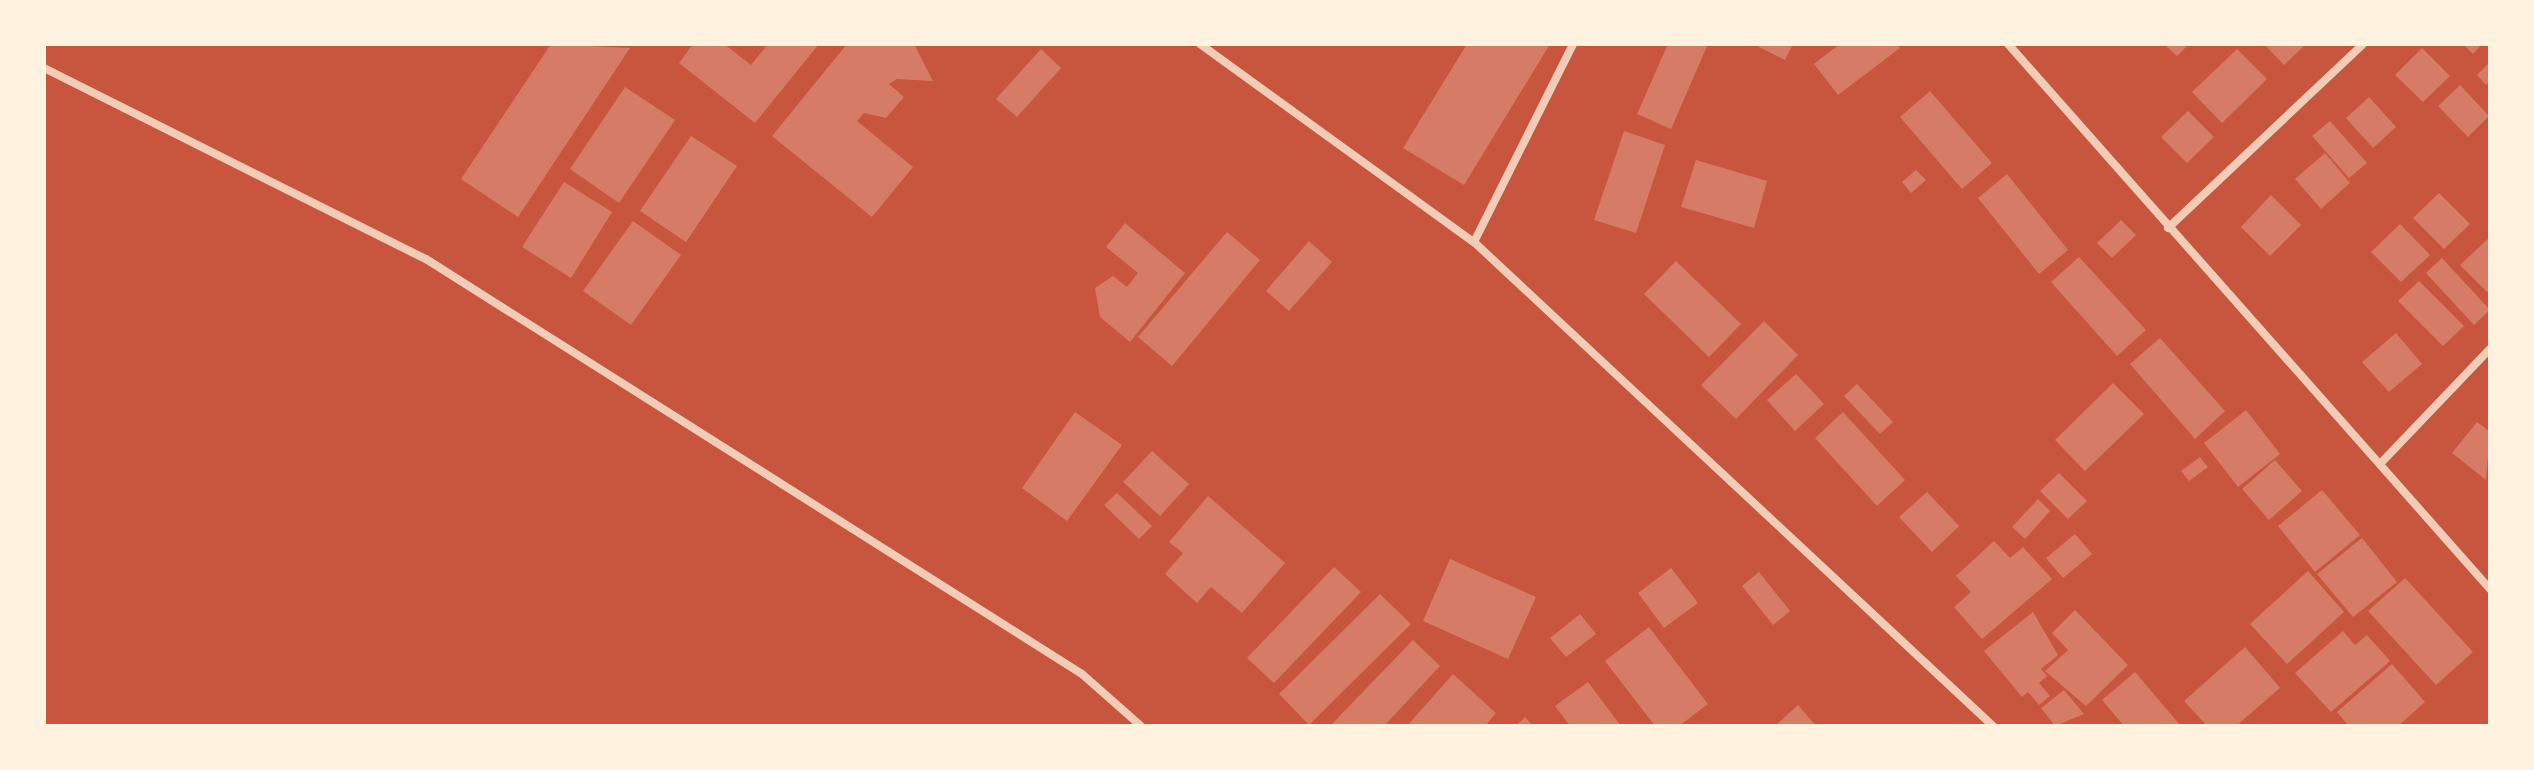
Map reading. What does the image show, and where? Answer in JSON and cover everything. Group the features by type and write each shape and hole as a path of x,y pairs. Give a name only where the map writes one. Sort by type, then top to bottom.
{"street":[{"path":"1200,44 1474,242 1993,726"},
{"path":"1474,242 1573,44"},
{"path":"2008,44 2490,589"},
{"path":"2168,228 2363,44"},
{"path":"44,68 426,259 1082,674 1141,726"},
{"path":"2380,464 2490,349"}],"building":[{"path":"551,44 630,48 518,217 461,179"},
{"path":"693,44 724,44 751,65 768,44 819,44 755,123 679,63"},
{"path":"847,44 914,44 933,81 897,79 889,84 904,97 886,118 864,113 857,121 913,167 872,217 772,136"},
{"path":"1467,44 1550,44 1464,185 1403,148"},
{"path":"1668,44 1708,44 1671,129 1637,114"},
{"path":"1753,44 1793,44 1785,60"},
{"path":"1840,44 1897,44 1900,48 1838,95 1814,64"},
{"path":"2164,44 2189,44 2177,56"},
{"path":"2264,44 2306,44 2284,65"},
{"path":"2463,44 2482,44 2473,54"},
{"path":"2422,48 2450,76 2423,102 2395,75"},
{"path":"1041,49 1061,68 1017,117 996,99"},
{"path":"2237,49 2267,79 2222,123 2192,92"},
{"path":"2490,62 2490,81 2486,85 2477,75"},
{"path":"2460,85 2489,116 2468,137 2438,106"},
{"path":"625,87 675,120 619,203 570,169"},
{"path":"1930,91 1992,163 1962,189 1900,117"},
{"path":"2369,97 2396,127 2373,148 2346,118"},
{"path":"2188,111 2214,137 2187,163 2161,137"},
{"path":"2330,121 2367,163 2349,178 2312,136"},
{"path":"1624,131 1665,145 1636,233 1594,220"},
{"path":"691,136 737,166 686,242 640,211"},
{"path":"2325,153 2350,183 2321,209 2295,179"},
{"path":"1696,160 1767,181 1754,228 1681,207"},
{"path":"1916,170 1926,180 1911,193 1902,182"},
{"path":"2007,174 2068,250 2039,274 1978,198"},
{"path":"564,182 612,212 571,278 522,247"},
{"path":"2439,193 2470,224 2444,249 2413,218"},
{"path":"2271,195 2301,225 2270,256 2241,227"},
{"path":"2121,220 2136,235 2112,258 2097,243"},
{"path":"633,221 681,255 631,325 583,291"},
{"path":"1125,223 1185,273 1130,342 1100,317 1095,288 1113,276 1127,287 1138,273 1106,247"},
{"path":"2400,224 2430,255 2401,282 2371,252"},
{"path":"1227,232 1260,260 1172,366 1138,337"},
{"path":"2490,237 2490,290 2487,292 2460,265"},
{"path":"1309,241 1332,262 1289,311 1266,291"},
{"path":"2079,257 2146,330 2117,356 2051,282"},
{"path":"2442,258 2490,310 2474,325 2426,273"},
{"path":"1676,261 1741,324 1709,357 1644,294"},
{"path":"2419,281 2464,326 2443,346 2398,301"},
{"path":"1764,321 1798,355 1736,419 1701,385"},
{"path":"2396,333 2422,364 2389,392 2362,362"},
{"path":"2160,338 2225,411 2195,439 2130,364"},
{"path":"1796,374 1824,404 1795,431 1767,400"},
{"path":"2113,383 2144,414 2085,471 2055,440"},
{"path":"1857,384 1893,422 1880,434 1844,396"},
{"path":"2246,410 2280,454 2238,487 2204,443"},
{"path":"1075,412 1122,445 1067,521 1022,488"},
{"path":"1843,412 1905,480 1877,506 1815,438"},
{"path":"2477,422 2490,432 2486,480 2452,453"},
{"path":"1152,451 1189,484 1160,516 1123,482"},
{"path":"2200,457 2208,467 2189,481 2181,471"},
{"path":"2275,460 2302,491 2269,520 2242,489"},
{"path":"2059,473 2087,501 2068,519 2040,491"},
{"path":"2322,490 2360,535 2315,572 2278,526"},
{"path":"1927,492 1959,526 1932,552 1899,517"},
{"path":"1117,493 1152,526 1139,539 1104,505"},
{"path":"1208,496 1285,563 1242,613 1211,587 1197,603 1165,574 1183,553 1169,542"},
{"path":"2038,499 2050,511 2025,539 2012,527"},
{"path":"2075,534 2092,554 2063,578 2046,558"},
{"path":"2362,538 2397,582 2353,617 2317,574"},
{"path":"1994,541 2010,558 2023,547 2052,579 1982,639 1954,607 1971,592 1956,576"},
{"path":"1450,559 1536,597 1508,659 1423,621"},
{"path":"1334,567 1361,592 1274,683 1247,658"},
{"path":"1671,568 1698,603 1664,628 1638,593"},
{"path":"2308,571 2344,612 2287,664 2250,624"},
{"path":"1759,572 1790,611 1773,625 1742,586"},
{"path":"2405,578 2473,652 2436,685 2368,611"},
{"path":"1380,594 1411,624 1309,725 1279,694"},
{"path":"2075,610 2128,665 2086,706 2045,671 2068,650 2052,633"},
{"path":"2033,612 2058,655 2041,669 2047,676 2039,683 2050,696 2039,705 2028,692 2022,697 1984,651"},
{"path":"1580,614 1596,634 1566,657 1550,638"},
{"path":"1649,627 1708,704 1679,726 1655,726 1605,661"},
{"path":"2343,631 2355,645 2367,635 2390,661 2331,712 2295,673"},
{"path":"1413,640 1440,666 1384,726 1330,726"},
{"path":"2245,647 2280,688 2236,726 2207,726 2184,701"},
{"path":"2392,664 2425,702 2398,726 2349,726 2337,712"},
{"path":"2135,672 2181,726 2124,726 2102,700"},
{"path":"1453,674 1496,713 1485,726 1407,726"},
{"path":"1588,682 1621,726 1570,726 1555,706"},
{"path":"2064,690 2084,714 2055,726 2041,708"},
{"path":"1798,705 1816,726 1775,726"},
{"path":"1525,717 1533,726 1516,726"}]}
